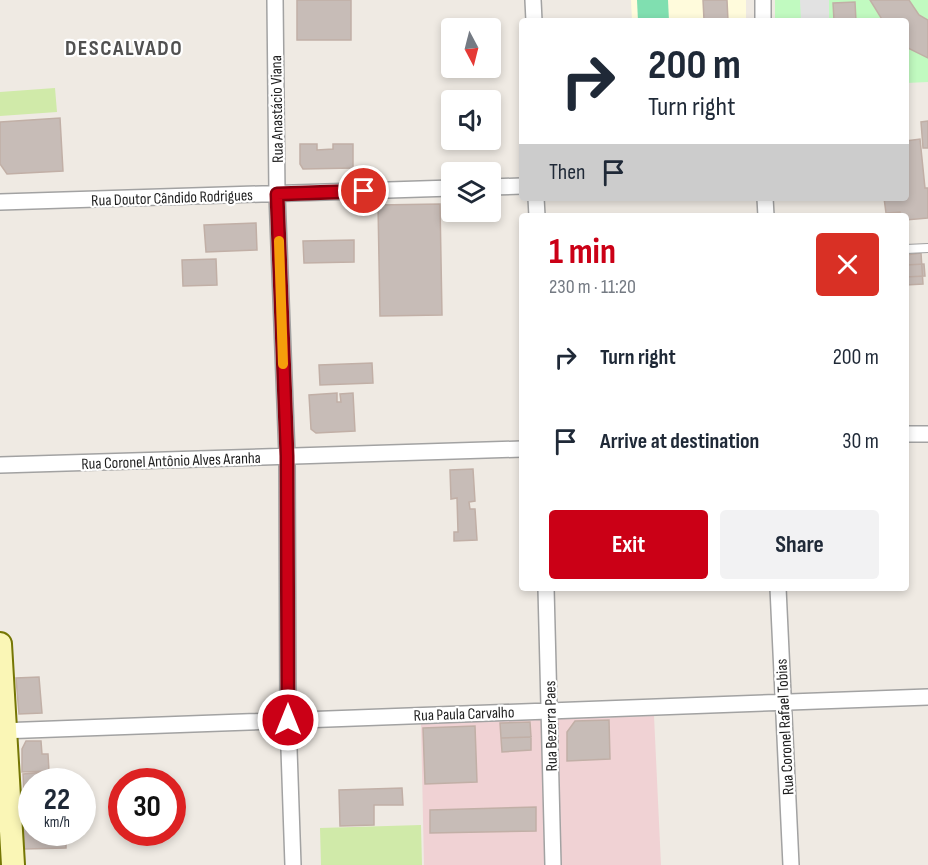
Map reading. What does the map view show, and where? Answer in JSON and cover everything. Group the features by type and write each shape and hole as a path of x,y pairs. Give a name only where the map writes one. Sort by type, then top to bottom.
{"main road":[{"path":"0,644 2,731 13,865"}],"street":[{"name":"Rua Anastácio Viana","path":"275,0 277,194 287,456 288,720 293,865"},
{"path":"533,0 534,18"},
{"path":"763,0 763,18"},
{"path":"501,187 519,186"},
{"name":"Rua Doutor Cândido Rodrigues","path":"0,202 441,188"},
{"path":"909,434 928,434"},
{"name":"Rua Coronel Antônio Alves Aranha","path":"0,465 519,449"},
{"name":"Rua Bezerra Paes","path":"546,591 553,865"},
{"name":"Rua Coronel Rafael Tobias","path":"778,591 791,865"},
{"name":"Rua Paula Carvalho","path":"2,731 928,697"}],"lane":[{"path":"909,249 928,248"}],"shaded area":[{"path":"631,0 746,0 746,18 632,18"},
{"path":"800,0 829,0 829,18 801,18"},
{"path":"654,716 661,865 424,865 421,723"}],"green space":[{"path":"637,0 668,0 669,18 638,18"},
{"path":"775,0 928,0 928,82 909,83 909,18 775,18"},
{"path":"55,88 57,112 0,116 0,92"},
{"path":"421,825 422,865 321,865 320,828"}],"building":[{"path":"297,0 351,0 351,40 297,40"},
{"path":"703,0 727,0 728,18 704,18"},
{"path":"870,0 909,0 919,15 928,20 928,58 909,48 909,18 881,18"},
{"path":"855,2 856,18 834,18 833,3"},
{"path":"60,118 63,171 7,174 0,164 0,122"},
{"path":"928,121 928,148 923,148 921,122"},
{"path":"920,139 925,188 928,188 928,218 909,220 909,213 886,213 884,201 909,201 909,141"},
{"path":"300,144 317,144 317,150 333,149 333,144 353,144 353,168 303,169 300,164"},
{"path":"440,204 442,315 380,316 378,205"},
{"path":"256,223 257,250 206,252 204,225"},
{"path":"354,240 354,262 304,263 303,241"},
{"path":"921,253 923,284 909,285 909,255"},
{"path":"216,259 217,285 183,286 182,260"},
{"path":"924,264 925,276 909,277 909,265"},
{"path":"372,363 373,383 320,385 319,365"},
{"path":"337,393 337,402 341,402 340,394 353,393 355,431 316,433 311,429 309,395"},
{"path":"473,469 475,501 469,502 470,509 475,509 477,540 454,541 454,532 458,532 457,498 451,499 450,470"},
{"path":"39,677 42,713 19,714 16,678"},
{"path":"609,720 610,759 567,761 567,732 575,721"},
{"path":"530,722 531,737 501,738 500,723"},
{"path":"475,726 477,782 425,784 423,728"},
{"path":"531,737 531,750 502,752 501,738"},
{"path":"26,741 41,741 42,754 48,754 49,768 22,768 22,749"},
{"path":"402,788 403,805 374,805 374,825 340,826 339,790"},
{"path":"536,807 536,831 430,833 430,810"},
{"path":"23,846 66,846 66,848 23,849"}],"slow traffic":[{"path":"279,241 283,364"}],"district":[{"name":"DESCALVADO","path":"124,47"}],"route":[{"path":"288,720 287,456 277,194 364,191"}]}
